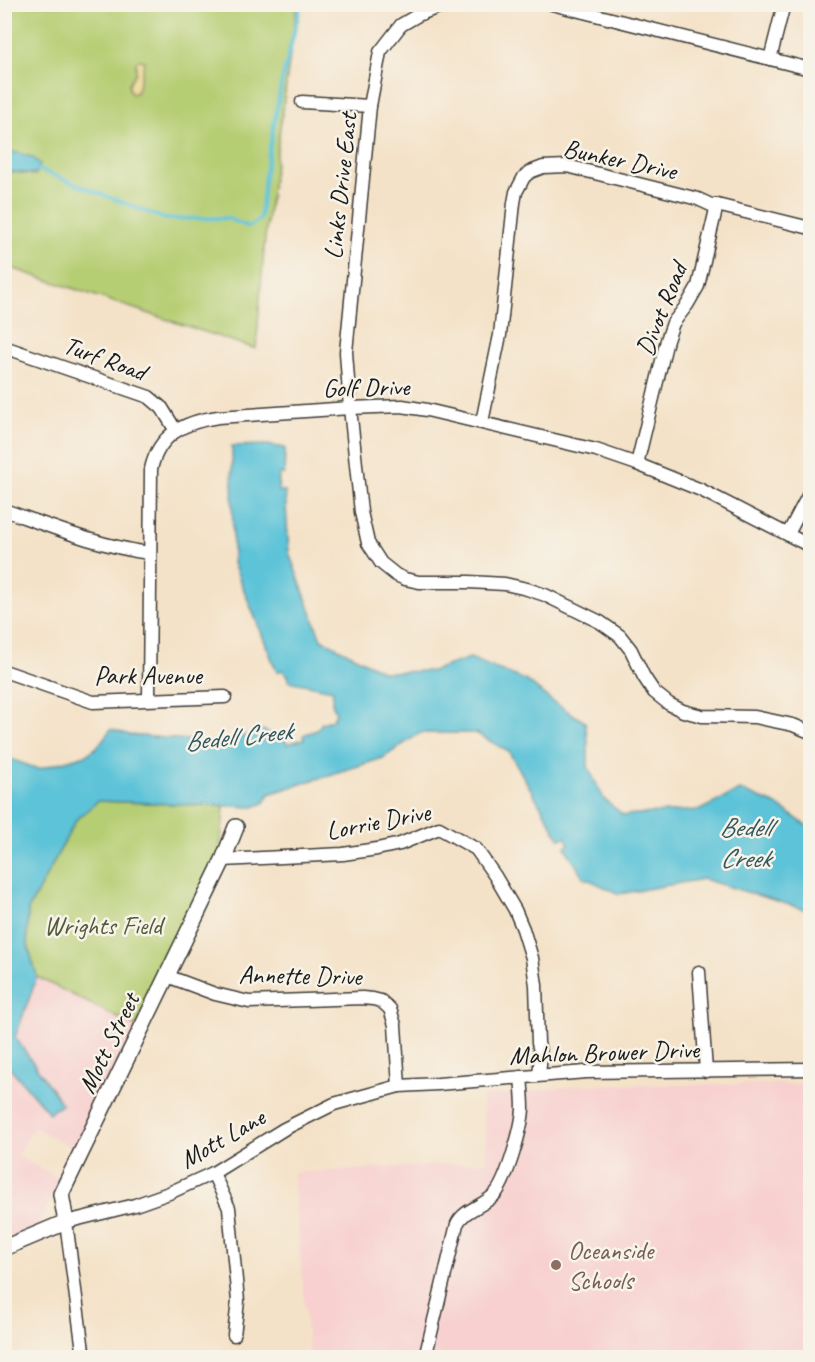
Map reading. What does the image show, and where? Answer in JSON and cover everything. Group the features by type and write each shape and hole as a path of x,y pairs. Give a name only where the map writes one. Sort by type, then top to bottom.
{"street":[{"name":"Links Drive East","path":"446,4 418,15 401,25 380,52 370,106 346,352 361,512 368,543 381,563 405,579 419,582 504,584 528,589 600,622 620,636 631,650 654,692 669,704 683,711 702,716 755,717 793,725 810,732"},
{"path":"552,4 810,69"},
{"path":"770,59 784,4"},
{"path":"302,102 370,106"},
{"name":"Bunker Drive","path":"482,422 500,335 516,192 524,177 530,172 543,167 567,166 698,199 711,205 810,228"},
{"name":"Divot Road","path":"637,464 673,323 698,286 717,205"},
{"name":"Turf Road","path":"4,347 148,397 162,408 176,431"},
{"name":"Golf Drive","path":"149,699 151,469 154,457 167,437 188,423 201,419 350,408 402,406 427,410 596,450 637,464 701,490 810,546"},
{"path":"788,534 810,492"},
{"path":"4,510 88,539 149,553"},
{"name":"Park Avenue","path":"4,671 93,702 225,697"},
{"name":"Mott Street","path":"66,1222 61,1194 223,860 236,827"},
{"name":"Lorrie Drive","path":"223,860 343,854 377,849 400,844 439,828 476,849 495,876 524,929 536,985 538,1043 541,1055 539,1075"},
{"path":"699,972 706,1071"},
{"name":"Annette Drive","path":"167,975 215,994 249,1002 362,998 381,1001 390,1009 395,1025 399,1086"},
{"name":"Mahlon Brower Drive","path":"399,1086 586,1072 810,1069"},
{"path":"425,1358 460,1217 496,1193 508,1168 522,1121 521,1077"},
{"name":"Mott Lane","path":"66,1222 135,1205 169,1193 213,1173 284,1128 334,1104 399,1086"},
{"path":"213,1173 229,1208 238,1301 234,1335"},
{"path":"4,1248 66,1222 84,1358"}],"shaded area":[{"path":"37,977 136,1027 78,1151 34,1127 17,1156 62,1180 35,1228 4,1244 4,1062 49,1113 61,1104 15,1037"},
{"name":"Oceanside Schools","path":"810,1084 810,1357 309,1357 293,1173 488,1162 482,1096 587,1085"}],"green space":[{"path":"5,5 297,5 265,237 256,349 5,266 5,171 36,174 32,157 5,150"},
{"name":"Wrights Field","path":"97,801 224,806 220,852 136,1027 37,977 27,942 28,910 76,820"}],"sand":[{"path":"144,61 143,70 136,93 132,94 129,88 130,83 136,73 136,62"}],"water":[{"path":"5,150 32,157 40,164 36,174 5,171"},
{"name":"Bedell Creek","path":"267,445 285,448 284,474 279,474 278,491 285,491 289,553 321,639 384,672 432,671 470,658 527,681 553,702 585,722 588,767 604,799 623,815 700,810 740,790 777,805 810,828 810,911 703,879 619,894 583,877 565,847 569,844 565,837 560,839 509,752 476,733 420,733 383,758 269,794 264,803 254,807 98,801 76,820 28,910 27,942 37,977 15,1037 62,1104 49,1113 5,1062 4,799 8,789 5,788 5,757 38,769 86,755 97,747 111,729 130,735 224,743 262,730 285,739 287,744 304,739 303,735 317,730 322,723 332,720 336,713 332,703 333,690 288,681 289,677 282,670 277,672 233,563 232,446"}],"waterway":[{"path":"35,168 165,219 227,218 249,227 260,219 265,174 281,85 301,4"}],"place":[{"name":"Oceanside Schools","path":"556,1265"}]}
